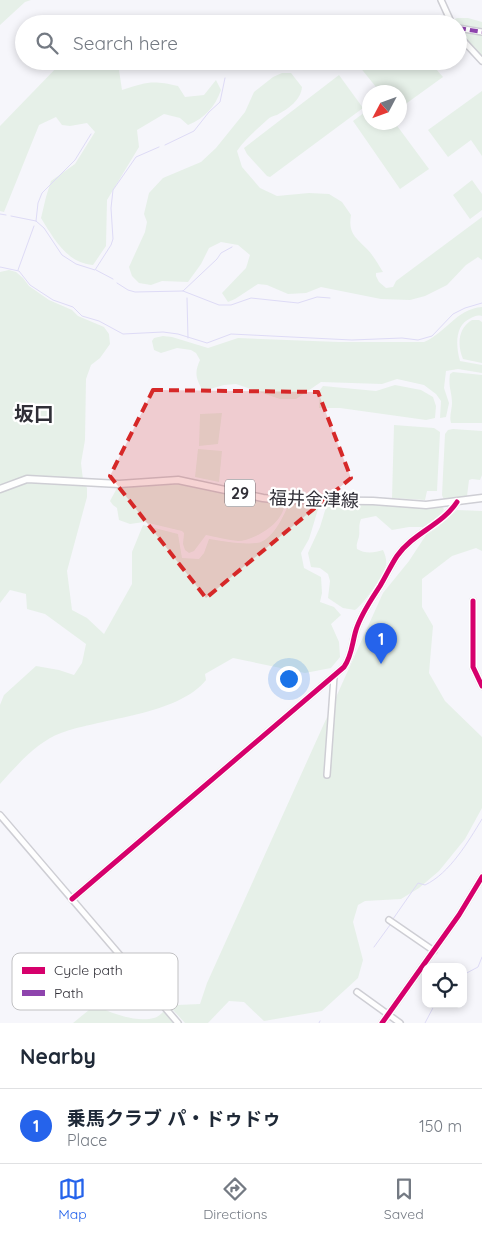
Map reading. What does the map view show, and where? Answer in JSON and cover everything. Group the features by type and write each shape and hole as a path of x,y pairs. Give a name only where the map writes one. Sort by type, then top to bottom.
{"main road":[{"name":"福井金津線","path":"0,489 22,480 33,479 119,484 178,480 273,499 373,501 426,505 482,498"}],"street":[{"path":"441,0 448,15"},
{"path":"467,30 482,32"},
{"path":"467,45 482,61"},
{"path":"72,899 334,677 349,660 362,613 399,553 416,536 441,520 458,502"},
{"path":"473,601 473,667 482,686"},
{"path":"327,776 334,677"},
{"path":"0,815 118,953"},
{"path":"382,1023 466,906 482,877"},
{"path":"389,920 434,951"},
{"path":"356,992 400,1023"},
{"path":"167,1010 178,1023"}],"highlighted area":[{"path":"153,390 318,392 351,478 206,598 110,476"}],"shaded area":[{"path":"0,0 31,0 25,2 0,25"},
{"path":"467,18 482,22 482,56 467,41"},
{"path":"54,70 119,70 122,90 144,84 162,83 178,86 185,97 204,95 216,80 221,90 216,102 209,111 188,125 180,118 164,114 137,130 139,147 107,200 106,246 93,265 76,260 62,249 41,218 51,181 75,164 95,132 87,123 70,126 62,125 56,117 39,125 4,212 0,211 0,126"},
{"path":"362,70 437,70 443,77 407,103 407,85 374,85"},
{"path":"282,73 291,73 302,87 297,100 277,115 268,119 237,151 242,167 260,188 277,196 309,193 329,194 342,202 351,215 350,221 353,234 371,254 383,272 376,273 376,276 379,282 386,288 393,287 396,281 482,217 482,260 478,257 466,265 447,285 425,296 410,300 381,299 321,287 306,293 288,294 267,285 258,284 228,302 222,293 246,268 250,255 238,245 221,242 209,248 201,264 188,282 162,281 151,285 139,283 132,276 129,267 145,232 147,222 144,214 149,193 163,178 201,162 216,148 245,112 254,92 273,77"},
{"path":"339,75 362,107 362,109 270,177 247,154 244,148"},
{"path":"482,91 482,156 471,140 448,157 428,130"},
{"path":"362,114 362,130 400,130 429,169 400,189 353,121"},
{"path":"472,180 482,194 482,210 470,219 453,195"},
{"path":"9,270 16,272 29,286 49,300 72,310 78,316 104,327 109,334 110,344 100,358 91,365 86,379 85,440 81,463 83,480 87,488 87,497 67,571 72,610 87,618 104,634 132,584 132,552 143,525 178,534 182,558 199,559 204,553 209,539 250,544 266,539 278,525 289,504 319,506 309,539 301,553 304,568 321,577 322,593 320,602 334,607 341,615 331,624 339,642 340,657 331,668 305,673 233,658 205,674 206,680 193,692 177,701 159,708 78,728 52,737 28,755 0,784 0,705 4,695 36,666 74,675 82,663 86,644 45,614 27,609 26,594 10,590 0,603 0,272"},
{"path":"482,307 482,316 472,317 465,321 459,331 457,343 460,361 482,365 482,373 458,369 446,371 444,388 449,403 446,417 440,418 441,401 436,394 424,385 397,379 382,384 321,382 296,399 280,399 236,384 224,385 203,391 197,376 200,360 196,353 191,350 177,348 161,353 154,350 152,341 154,338 163,336 172,337 208,348 238,338 339,342 424,342 439,333 465,312"},
{"path":"472,320 482,322 482,363 463,359 461,354 461,332 467,323"},
{"path":"453,372 482,375 482,423 451,423 450,374"},
{"path":"395,385 421,390 433,397 436,406 435,418 426,420 340,408 319,408 320,390 323,386 376,391"},
{"path":"222,413 218,444 199,446 200,414"},
{"path":"394,425 434,428 440,432 437,491 427,491 425,500 392,498"},
{"path":"448,430 482,431 482,475 480,480 469,480 467,496 444,500 442,495 445,434"},
{"path":"198,449 222,451 219,482 195,477"},
{"path":"183,484 265,502 284,504 283,511 274,524 252,538 238,541 206,535 194,551 189,553 185,550 183,544 184,533 182,531 144,522 130,524 119,520 117,508 110,501 117,488"},
{"path":"377,503 442,507 444,509 440,517 423,527 392,530 376,516 361,519 357,549 363,552 383,550 386,557 386,565 368,596 359,607 355,610 343,608 328,598 330,581 328,574 320,568 311,567 308,553 320,527 327,504"},
{"path":"457,510 482,511 482,551 476,548 452,556 422,579 422,607 433,626 429,673 445,701 482,737 482,808 465,839 439,871 419,888 401,899 365,901 358,905 353,922 363,960 358,978 322,1011 264,1021 244,1002 229,1001 208,1023 185,1023 173,1010 178,1010 178,1005 200,1004 207,983 383,593 409,561 426,535"},
{"path":"89,1010 106,1010 140,1019 155,1018 164,1011 173,1023 73,1023"}],"waterway":[{"path":"165,145 194,131 209,112 220,102 225,78"},
{"path":"36,221 38,203 42,193 75,160 91,134"},
{"path":"11,216 36,221 44,228 62,255 76,264 95,270 113,239 111,208 113,190 136,157 159,147"},
{"path":"0,214 6,215"},
{"path":"18,270 34,226"},
{"path":"117,283 135,292 183,291 221,253 232,247"},
{"path":"0,267 19,271 30,285 53,300 73,307 82,316 99,321 123,334 163,332 178,334 207,343 231,334 352,340 402,338 418,340 432,336 453,314 482,303"},
{"path":"96,270 113,279"},
{"path":"183,291 219,305 231,305 251,298 298,303 317,297 330,298"},
{"path":"187,298 188,338"},
{"path":"393,919 418,883 425,885 434,880 450,865 482,819"},
{"path":"374,947 390,925"},
{"path":"467,973 478,967 482,957"},
{"path":"425,1023 433,1008"}],"marked path":[{"path":"467,30 482,32"}],"cycle path":[{"path":"72,899 344,667 347,663 361,618 397,556 411,541 444,517 457,502"},
{"path":"473,601 473,667 482,686"},
{"path":"382,1023 459,915 482,877"}],"place":[{"name":"乗馬クラブ パ・ドゥドゥ","path":"381,664"}],"district":[{"name":"坂口","path":"34,413"}]}
